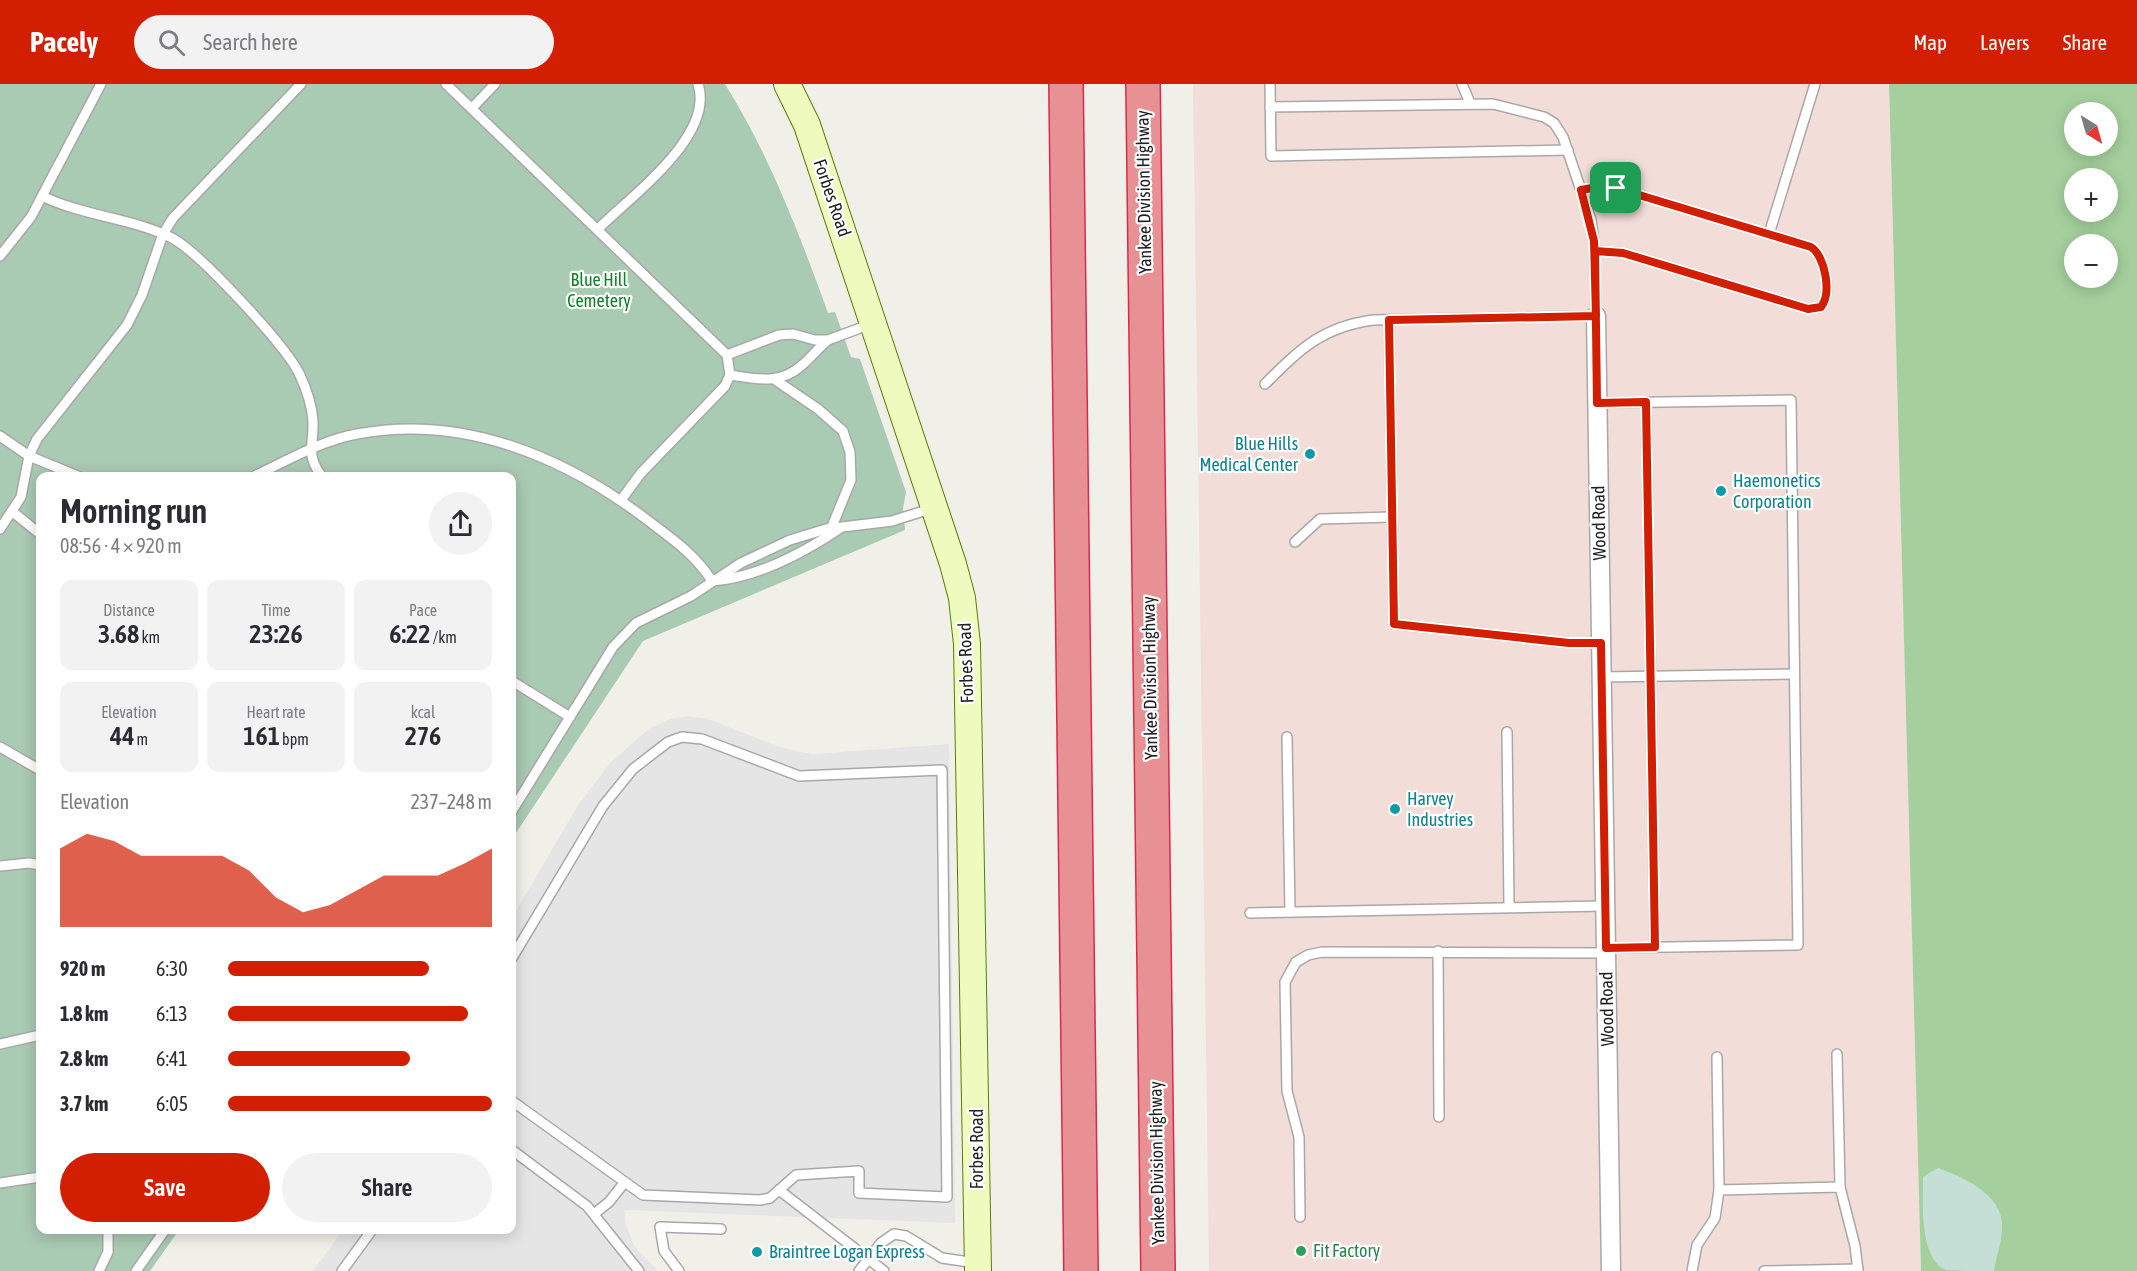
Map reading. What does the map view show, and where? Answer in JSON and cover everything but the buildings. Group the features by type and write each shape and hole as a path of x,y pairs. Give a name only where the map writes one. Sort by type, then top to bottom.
{"highway":[{"path":"1066,84 1081,1271"},
{"name":"Yankee Division Highway","path":"1143,84 1158,1271"}],"street":[{"name":"Forbes Road","path":"787,84 807,125 935,508 960,590 966,644 978,1267"},
{"name":"Wood Road","path":"1596,316 1611,1271"}],"lane":[{"path":"0,256 24,226 42,196 101,84"},
{"path":"0,529 13,512 24,490 29,456 42,430 127,325 142,295 163,234 179,211 301,84"},
{"path":"446,84 728,356 730,375 721,391 641,473 621,500"},
{"path":"472,108 495,84"},
{"path":"598,230 672,157 688,137 701,110 698,84"},
{"path":"1270,84 1271,156 1568,150"},
{"path":"1462,84 1467,90 1470,104"},
{"path":"1769,234 1815,84"},
{"path":"1264,384 1297,352 1323,333 1355,323 1389,320 1596,316 1595,251 1591,220 1568,150 1561,132 1554,123 1544,117 1500,105 1270,107"},
{"path":"1581,190 1598,187 1616,188 1811,247 1820,255 1826,294 1821,307 1808,309 1623,253 1595,251"},
{"path":"42,196 163,234 180,243 196,257 264,327 293,363 304,384 310,406 313,419 310,448 313,462 319,472"},
{"path":"1389,320 1394,624 1569,643 1601,643"},
{"path":"728,356 786,334 815,340 828,340 874,323"},
{"path":"730,375 774,379 799,368 828,340"},
{"path":"712,581 745,575 808,548 836,528 851,480 850,452 843,431 818,409 774,379"},
{"path":"1300,1217 1299,1132 1287,1091 1285,982 1290,969 1299,959 1317,952 1606,951 1655,947 1798,945 1791,400 1597,403"},
{"path":"1646,402 1655,947"},
{"path":"262,472 310,448 339,438 376,431 425,428 458,431 523,449 591,481 621,500 686,549 712,581"},
{"path":"0,436 29,456 68,472"},
{"path":"516,805 613,647 627,630 645,618 691,596 741,563 790,540 836,528 892,520 935,508"},
{"path":"13,512 36,531"},
{"path":"1295,542 1320,519 1392,517"},
{"path":"1602,677 1794,674"},
{"path":"516,683 570,717"},
{"path":"1507,732 1509,907"},
{"path":"516,951 607,799 643,759 668,742 682,737 702,739 799,776 942,770 947,1197 859,1193 859,1171 804,1173 790,1178 770,1197 760,1200 649,1196 624,1183 516,1104"},
{"path":"1287,737 1290,912"},
{"path":"0,747 36,768"},
{"path":"0,866 28,862 36,864"},
{"path":"1250,913 1605,906"},
{"path":"1437,951 1439,1117"},
{"path":"0,1044 36,1036"},
{"path":"1764,1271 1858,1270 1855,1246 1840,1187 1837,1054"},
{"path":"1692,1271 1697,1245 1715,1218 1719,1190 1717,1057"},
{"path":"516,1153 594,1214 639,1271"},
{"path":"0,1183 36,1178"},
{"path":"594,1214 624,1183"},
{"path":"1719,1190 1840,1187"},
{"path":"779,1190 884,1271"},
{"path":"679,1271 664,1251 660,1227 721,1229"},
{"path":"99,1271 108,1252 108,1234"},
{"path":"136,1271 162,1234"},
{"path":"342,1271 369,1234"},
{"path":"860,1271 887,1238 900,1234 942,1258 978,1267"}],"shaded area":[{"path":"1193,84 1889,84 1921,1271 1209,1271"},
{"path":"688,716 708,719 783,748 812,754 949,744 955,1223 624,1210 626,1224 634,1246 658,1271 313,1271 340,1234 516,1234 516,911 578,805 611,762 650,728 670,719"},
{"path":"1938,1168 1979,1188 1988,1195 2000,1213 2002,1230 1994,1271 1946,1270 1937,1264 1931,1254 1924,1229 1923,1177"}],"green space":[{"name":"Blue Hill Cemetery","path":"0,84 725,84 770,167 795,224 828,313 835,312 851,357 860,359 906,492 903,508 905,530 643,641 516,833 516,472 36,472 36,1234 176,1234 150,1271 0,1271"},
{"path":"1889,84 2137,84 2137,1271 1921,1271"}],"place":[{"name":"Blue Hills Medical Center","path":"1310,454"},
{"name":"Haemonetics Corporation","path":"1721,491"},
{"name":"Harvey Industries","path":"1395,809"},
{"name":"Fit Factory","path":"1301,1251"},
{"name":"Braintree Logan Express","path":"757,1252"}],"route":[{"path":"1616,188 1598,187 1581,190 1591,220 1594,241 1596,316 1389,320 1394,624 1576,644 1601,643 1606,948 1655,947 1646,402 1597,403 1595,276 1595,251 1623,253 1812,310 1821,307 1826,299 1822,261 1818,252 1811,247 1616,188"}]}
